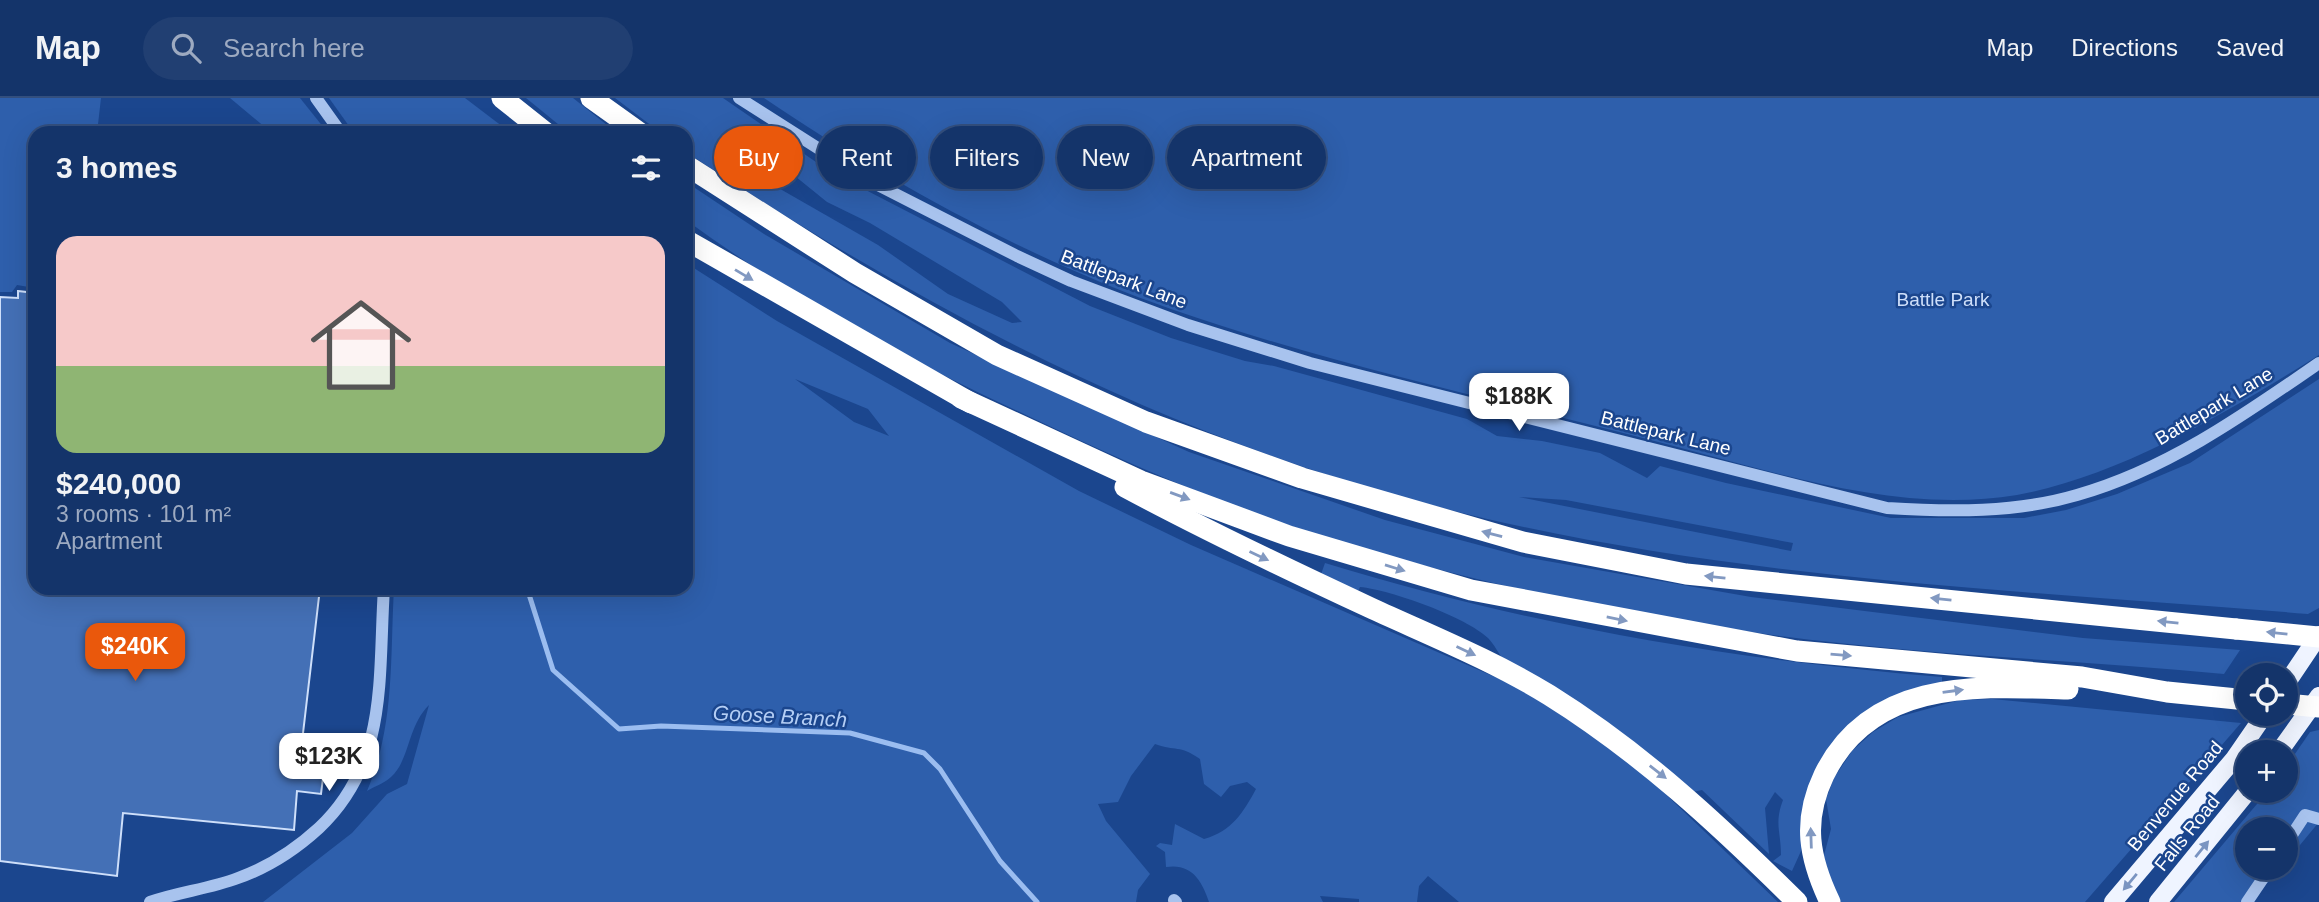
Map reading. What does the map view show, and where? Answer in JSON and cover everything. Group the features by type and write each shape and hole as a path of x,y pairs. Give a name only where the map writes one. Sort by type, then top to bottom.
{"highway":[{"path":"502,98 537,126"},
{"path":"591,98 630,126"},
{"path":"693,169 855,273 997,355 1146,422 1328,486 1523,542 1686,574 2319,636"},
{"path":"693,244 961,398 1230,543 1478,657 1546,694 1612,737 1672,783 1797,902"},
{"path":"961,398 1141,481 1289,536 1471,590 1797,651 2082,677 2167,692 2235,699"},
{"path":"1830,902 1815,870 1810,843 1811,813 1834,754 1876,713 1913,698 1997,687 2167,692"},
{"path":"2298,705 2319,707"}],"main road":[{"path":"2298,667 2319,636"},
{"path":"2287,740 2319,696"},
{"name":"Benvenue Road","path":"2113,902 2234,759 2257,726"},
{"name":"Falls Road","path":"2158,902 2238,803"}],"street":[{"path":"316,98 336,126"},
{"name":"Battlepark Lane","path":"739,98 868,180 1017,256 1071,281 1188,325 1310,363 1887,508 1978,510 2025,506 2077,495 2127,477 2181,451 2244,415 2319,363"},
{"path":"150,902 236,879 262,868 297,848 333,814 353,790 367,758 375,725 384,595"},
{"path":"2298,826 2305,815 2319,819"},
{"path":"2247,902 2262,880"}],"green space":[{"path":"0,98 101,98 98,126 28,126 28,287 17,285 12,292 0,292"},
{"path":"230,98 300,98 322,126 264,126"},
{"path":"329,98 465,98 502,126 349,126"},
{"path":"526,98 573,98 608,126 560,126"},
{"path":"615,98 723,98 764,126 714,126 714,170 693,157 693,126 652,126"},
{"name":"Battle Park","path":"764,98 2319,98 2319,355 2249,398 2174,439 2095,473 2056,486 2017,495 1970,500 1874,494 1779,474 1404,378 1287,346 1171,309 1119,290 1013,243 912,189 916,189 916,126 817,126 817,133"},
{"path":"803,153 817,163 817,189 864,189 1090,306 1171,338 1245,361 1274,366 1467,419 1497,436 1542,441 1600,453 1647,478 1660,466 1891,518 2024,518 2066,510 2117,494 2190,463 2319,379 2319,608 2308,614 1857,577 1633,548 1522,527 1412,500 1315,471 1220,437 1126,398 1035,355 858,259 743,189 780,189 878,245 948,294 1012,323 1022,322 1002,302 870,223 827,202 803,183","holes":["1519,497 1566,500 1793,543 1791,551"]},
{"path":"693,187 764,234 950,343 1189,452 1385,520 1524,557 1751,597 2083,638 2240,650 2224,674 1810,640 1625,611 1435,568 1251,512 1109,454 938,372 851,326 693,225"},
{"path":"693,267 777,321 1079,491 1191,545 1518,687 1629,759 1778,902 1459,902 1428,876 1419,886 1417,902 1359,902 1359,899 1320,896 1323,902 1209,902 1195,875 1183,868 1166,867 1165,852 1156,846 1160,843 1172,845 1175,824 1204,839 1214,836 1229,826 1241,813 1256,789 1247,782 1230,786 1221,797 1204,784 1200,759 1182,750 1155,744 1131,776 1118,802 1098,804 1106,821 1150,874 1138,890 1136,902 263,902 352,833 387,794 407,784 429,705 416,723 397,770 389,779 367,791 376,766 387,717 394,595 693,595","holes":["795,379 868,409 889,436 854,422"]},
{"path":"1325,563 1477,605 1630,637 1785,661 1942,677 1942,682 1892,697 1876,707 1801,828 1801,851 1792,871 1773,861 1781,855 1778,822 1783,800 1775,792 1765,808 1769,854 1702,790 1693,792 1504,661 1490,640 1477,630 1446,613 1408,599 1360,587 1357,593 1320,577"},
{"path":"1992,699 2235,722 2235,726 2238,726 2085,902 1840,902 1823,859 1831,829 1826,799 1834,778 1852,751 1873,732 1898,717 1960,700"},
{"path":"2319,730 2319,822 2298,847 2298,817 2246,817 2258,803 2298,803 2298,750 2310,732"},
{"path":"2235,830 2235,880 2270,880 2251,902 2174,902"}],"building":[{"path":"18,291 28,292 28,595 319,595 302,742 327,746 321,794 297,791 294,830 123,813 117,876 0,861 0,297 18,298"}],"waterway":[{"name":"Goose Branch","path":"529,595 553,670 619,729 661,726 850,733 924,753 940,769 1000,861 1037,902"}]}
